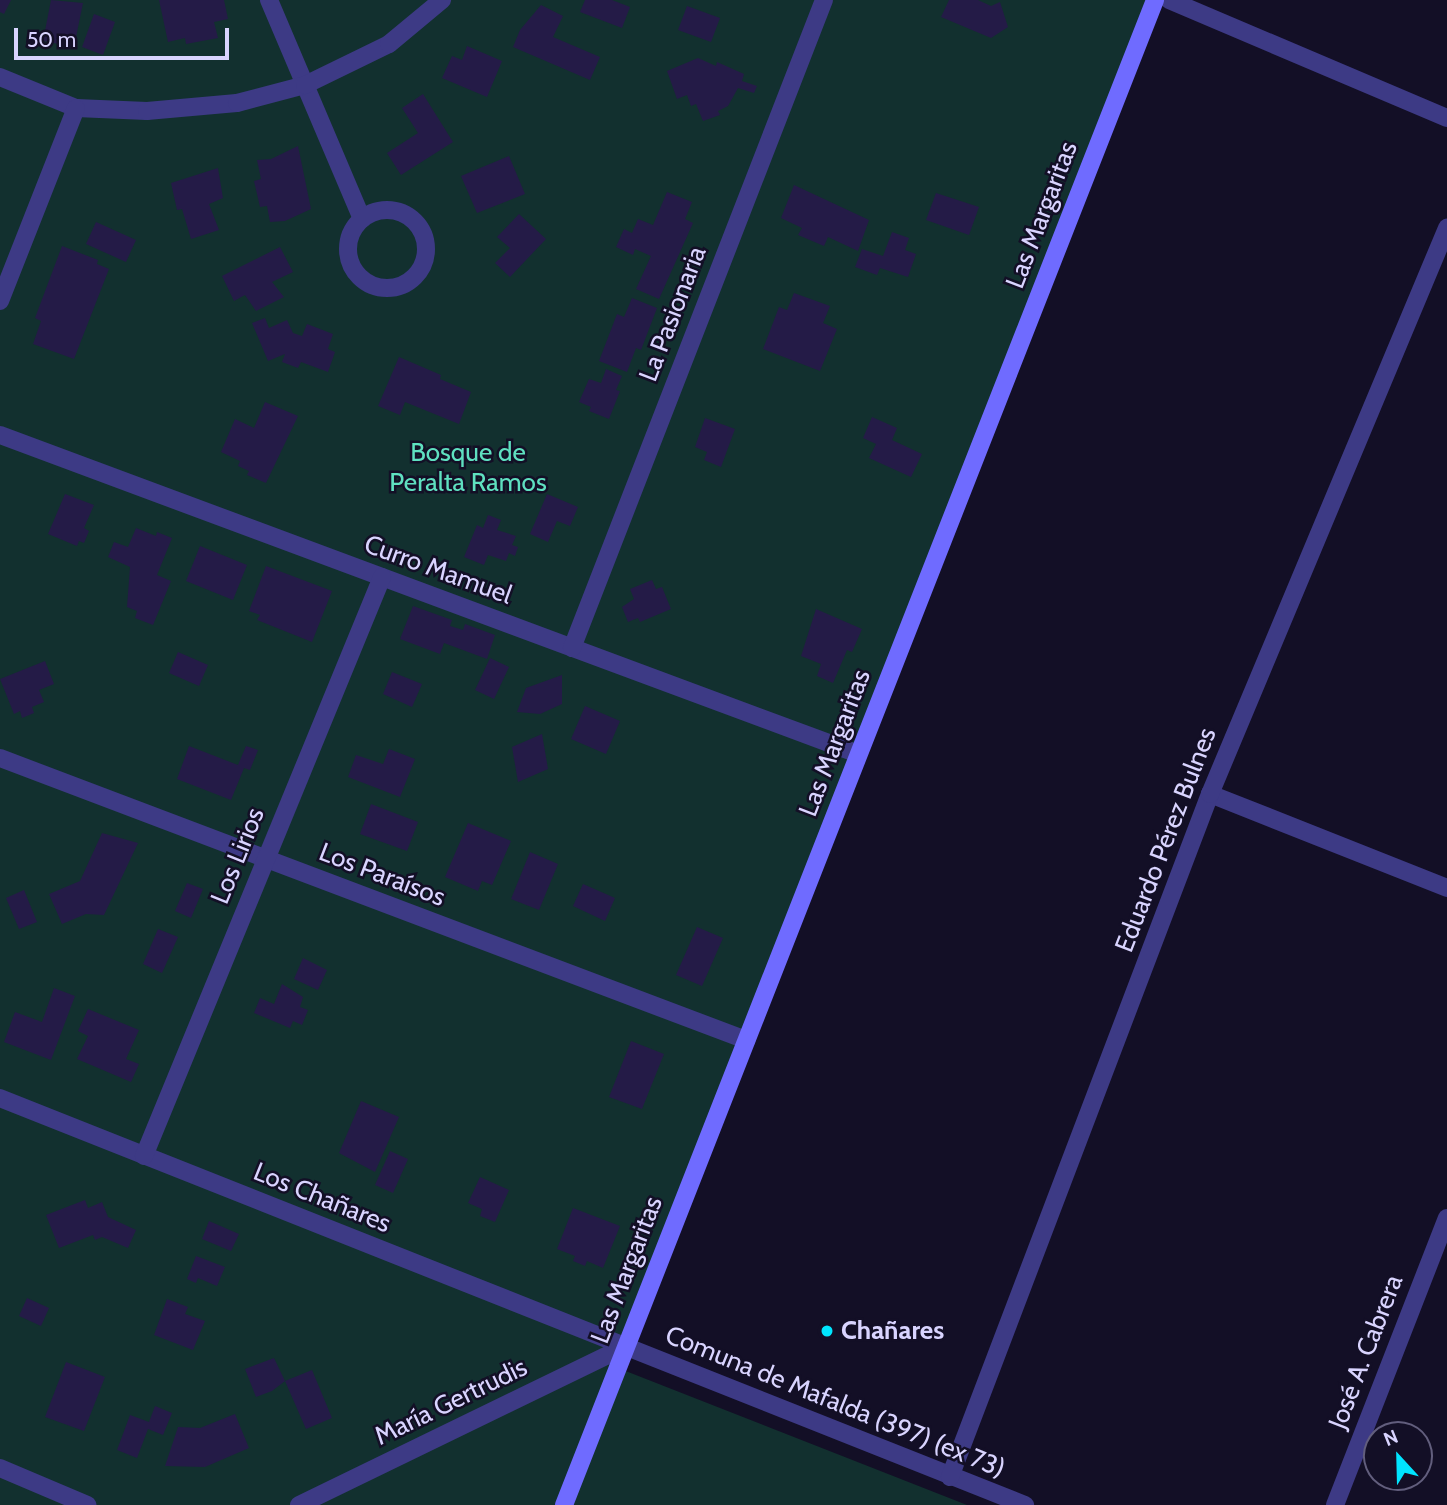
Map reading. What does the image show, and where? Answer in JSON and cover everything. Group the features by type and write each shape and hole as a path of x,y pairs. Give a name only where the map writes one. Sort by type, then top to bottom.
{"street":[{"path":"269,0 362,219"},
{"path":"0,77 76,108 147,111 236,103 305,85 389,44 442,0"},
{"name":"La Pasionaria","path":"572,648 824,0"},
{"name":"Las Margaritas","path":"564,1505 1155,0"},
{"path":"1169,0 1447,118"},
{"path":"0,301 76,108"},
{"path":"397,211 418,225 426,248 419,271 411,280 400,286 376,287 356,274 347,251 354,228 362,219 373,212 397,211"},
{"name":"Eduardo Pérez Bulnes","path":"950,1477 1210,794 1447,228"},
{"name":"Curro Mamuel","path":"0,435 858,754"},
{"name":"Los Lirios","path":"144,1156 382,577"},
{"name":"Los Paraísos","path":"0,758 746,1040"},
{"path":"1210,794 1447,888"},
{"name":"Los Chañares","path":"0,1098 625,1347"},
{"name":"José A. Cabrera","path":"1335,1505 1447,1219"},
{"name":"Comuna de Mafalda (397) (ex 73)","path":"625,1347 1026,1505"},
{"name":"María Gertrudis","path":"299,1505 625,1347"},
{"path":"0,1468 87,1505"}],"green space":[{"name":"Bosque de Peralta Ramos","path":"0,0 1155,0 618,1368 967,1505 0,1505"}],"building":[{"path":"0,0 11,0 4,14 0,12"},
{"path":"51,0 83,3 74,47 43,41"},
{"path":"159,0 224,0 228,19 214,22 218,38 186,44 185,38 168,42"},
{"path":"585,0 612,0 630,7 622,28 580,12"},
{"path":"949,0 978,0 991,6 1000,2 1008,27 991,38 941,17"},
{"path":"541,5 563,16 553,37 600,57 590,80 513,47 520,30"},
{"path":"687,6 720,18 711,42 678,30"},
{"path":"94,14 115,22 103,55 82,47"},
{"path":"467,46 502,61 487,97 442,78 452,56 462,60"},
{"path":"698,58 716,66 717,62 744,74 742,81 757,86 754,93 738,88 728,106 718,111 720,115 703,121 696,104 691,106 687,95 677,99 667,71"},
{"path":"423,94 453,142 401,175 387,153 418,133 402,108"},
{"path":"298,146 311,209 285,221 270,222 267,206 260,207 254,181 261,179 257,160 271,159"},
{"path":"509,156 525,194 477,213 461,176"},
{"path":"218,168 223,198 209,204 219,230 191,239 182,209 177,210 171,183"},
{"path":"794,185 869,220 858,251 828,237 824,246 798,235 802,228 781,218"},
{"path":"667,192 692,202 685,219 693,223 659,299 636,289 651,256 635,249 633,255 616,247 624,229 632,233 638,219 653,225"},
{"path":"936,193 979,207 969,235 926,220"},
{"path":"519,214 546,239 510,277 495,263 510,248 497,237"},
{"path":"96,222 136,240 126,262 86,244"},
{"path":"892,232 909,238 905,250 916,254 908,277 880,268 877,275 855,267 862,249 883,256"},
{"path":"62,246 98,260 97,264 109,269 74,359 33,344 41,321 35,318"},
{"path":"280,247 293,272 272,282 284,297 256,311 245,295 234,301 222,276"},
{"path":"794,293 830,306 823,323 837,329 820,371 763,349 779,307 787,310"},
{"path":"632,298 657,308 641,350 636,348 627,372 599,361 617,314 624,317"},
{"path":"265,318 269,328 287,320 293,333 302,336 307,324 333,334 328,349 335,352 328,372 301,362 298,368 282,362 285,354 268,361 252,323"},
{"path":"399,357 441,375 440,379 471,392 459,424 405,402 400,415 378,406"},
{"path":"606,369 622,376 616,390 620,391 609,419 589,411 591,407 579,402 589,379 601,383"},
{"path":"265,402 298,416 266,483 247,475 249,471 238,466 240,461 221,452 235,419 254,428"},
{"path":"872,417 897,428 892,440 922,454 911,477 869,458 876,444 863,438"},
{"path":"705,418 735,429 721,467 704,460 707,452 695,447"},
{"path":"65,494 94,505 84,528 89,531 84,543 79,541 77,546 48,534"},
{"path":"547,494 578,507 570,526 557,521 548,542 530,534"},
{"path":"488,515 501,520 497,530 516,536 512,545 518,547 515,556 509,553 506,561 488,555 484,565 464,557 477,525 483,528"},
{"path":"136,528 156,536 157,532 172,538 157,575 171,581 153,625 135,618 137,611 127,607 130,567 108,557 114,542 128,547"},
{"path":"200,546 247,565 233,600 186,581"},
{"path":"266,566 332,591 312,642 257,620 260,615 249,611"},
{"path":"652,580 656,589 662,587 671,609 640,622 638,618 628,622 622,607 634,599 630,589"},
{"path":"413,606 452,620 450,626 463,630 465,624 495,635 487,659 444,643 440,654 400,639"},
{"path":"816,609 862,629 852,652 847,650 833,683 817,676 821,664 801,656"},
{"path":"178,652 208,665 199,686 169,673"},
{"path":"490,658 509,667 494,699 475,690"},
{"path":"45,661 54,684 39,690 44,702 32,707 34,713 22,718 20,711 14,714 0,679"},
{"path":"392,672 422,684 412,707 383,694"},
{"path":"562,675 562,704 540,714 517,712 526,688"},
{"path":"585,706 620,721 606,754 571,739"},
{"path":"542,734 548,769 518,782 512,747"},
{"path":"189,746 238,765 246,746 258,750 250,770 244,768 231,800 177,779"},
{"path":"389,749 415,759 400,797 348,777 356,755 383,764"},
{"path":"371,804 418,822 407,851 360,834"},
{"path":"468,823 511,841 492,885 482,881 478,891 445,877"},
{"path":"102,833 138,843 104,915 86,914 62,924 49,894 80,881"},
{"path":"530,852 558,864 539,910 511,899"},
{"path":"187,883 203,889 191,918 175,911"},
{"path":"583,884 615,898 605,921 573,906"},
{"path":"24,890 37,922 19,929 6,898"},
{"path":"697,927 723,938 702,986 676,975"},
{"path":"158,929 178,937 162,973 143,964"},
{"path":"303,958 327,970 318,990 294,979"},
{"path":"282,984 303,997 300,1007 308,1010 302,1025 293,1021 290,1028 254,1013 260,998 274,1004"},
{"path":"54,988 75,996 51,1060 4,1042 15,1012 42,1022"},
{"path":"88,1009 139,1030 126,1059 139,1064 131,1082 77,1059 88,1036 78,1031"},
{"path":"631,1041 664,1054 642,1109 609,1097"},
{"path":"361,1101 399,1117 375,1172 339,1153"},
{"path":"390,1151 408,1159 393,1193 375,1185"},
{"path":"480,1177 509,1190 495,1222 480,1216 482,1209 468,1203"},
{"path":"85,1200 88,1208 102,1202 108,1217 136,1230 128,1248 102,1237 95,1240 93,1235 59,1248 46,1215"},
{"path":"573,1208 620,1226 603,1268 587,1261 585,1266 573,1261 575,1256 557,1249"},
{"path":"209,1221 239,1234 231,1251 202,1239"},
{"path":"196,1256 225,1267 217,1286 198,1278 196,1283 187,1279"},
{"path":"27,1298 49,1308 41,1326 19,1316"},
{"path":"167,1299 188,1307 185,1314 205,1321 193,1350 154,1335"},
{"path":"274,1358 285,1381 272,1391 256,1397 245,1369"},
{"path":"66,1362 105,1377 84,1431 45,1417"},
{"path":"312,1370 332,1418 306,1429 285,1381"},
{"path":"155,1406 172,1413 163,1435 148,1429 137,1458 117,1450 130,1415 149,1422"},
{"path":"235,1414 249,1448 205,1467 165,1466 178,1427 200,1428"}],"place":[{"name":"Chañares","path":"827,1331"}]}
